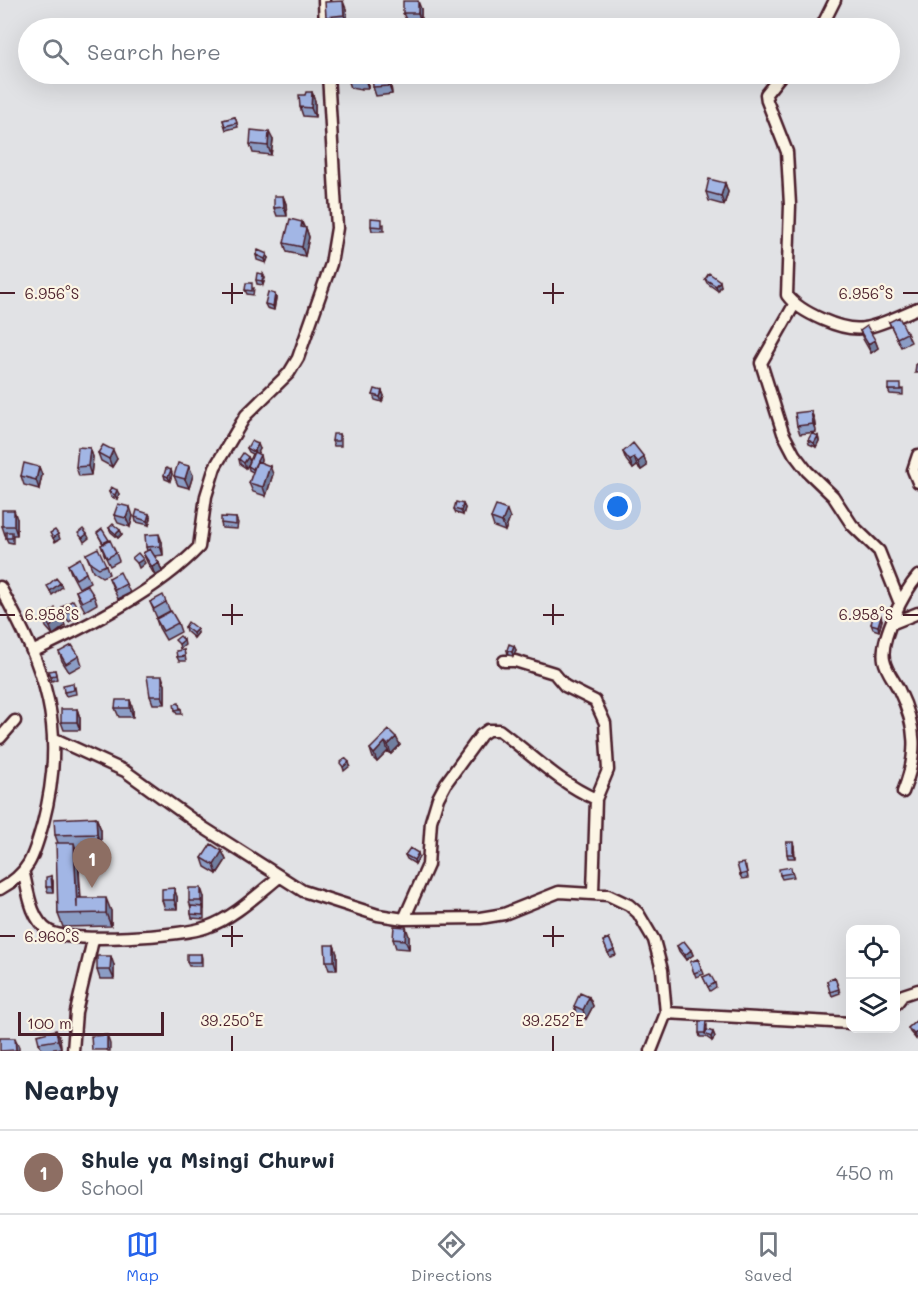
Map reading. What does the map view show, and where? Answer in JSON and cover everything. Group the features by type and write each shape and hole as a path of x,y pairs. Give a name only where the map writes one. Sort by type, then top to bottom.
{"street":[{"path":"324,0 325,18"},
{"path":"826,18 836,0"},
{"path":"34,651 71,633 150,588 199,547 206,496 215,467 246,415 289,373 298,358 309,333 336,241 328,84"},
{"path":"774,84 766,94 766,101 787,152 790,205 787,295 795,305 823,319 851,328 864,328 918,308"},
{"path":"795,305 761,363 783,434 807,471 833,496 852,525 879,551 899,601"},
{"path":"918,455 913,470 918,482"},
{"path":"903,792 913,764 916,742 902,696 884,661 887,640 899,601 918,576"},
{"path":"0,587 34,651 55,739 52,788 33,855 24,874 0,889"},
{"path":"893,623 918,612"},
{"path":"504,661 514,661 554,673 565,686 595,701 605,723 608,770 596,799 593,892"},
{"path":"0,738 15,721"},
{"path":"404,919 428,865 431,821 438,798 446,783 481,735 488,730 500,730 568,785 596,799"},
{"path":"55,739 125,771 278,878 303,891 378,915 404,919 480,918 504,914 559,892 593,892 608,895 629,905 654,940 662,970 666,1013 651,1051"},
{"path":"24,874 32,908 48,931 68,937 93,940 207,927 278,878"},
{"path":"73,1051 76,1012 93,940"},
{"path":"900,999 903,995 918,990"},
{"path":"666,1013 846,1023"}],"building":[{"path":"343,1 344,15 326,17 325,2"},
{"path":"403,1 418,1 418,13 403,13"},
{"path":"373,84 389,84 389,86 373,87"},
{"path":"306,92 312,92 311,108 300,107 299,95 305,95"},
{"path":"235,117 237,123 225,126 223,120"},
{"path":"251,130 269,132 268,146 250,144"},
{"path":"709,179 725,183 721,196 706,192"},
{"path":"274,196 283,196 284,207 274,208"},
{"path":"371,218 382,219 382,227 371,226"},
{"path":"290,219 302,222 301,227 306,228 302,247 284,243"},
{"path":"258,250 267,254 265,259 256,255"},
{"path":"257,273 263,274 262,281 256,280"},
{"path":"709,273 720,281 716,286 705,279"},
{"path":"246,283 252,283 252,291 245,290"},
{"path":"268,292 275,294 273,306 265,304"},
{"path":"899,317 907,333 897,338 889,322"},
{"path":"867,326 875,340 868,344 860,331"},
{"path":"888,384 901,384 901,390 888,390"},
{"path":"375,389 382,391 380,397 373,395"},
{"path":"811,411 813,424 797,426 795,413"},
{"path":"812,433 818,436 814,443 808,440"},
{"path":"333,434 339,434 339,441 332,441"},
{"path":"251,441 258,444 254,452 247,448"},
{"path":"633,443 644,457 638,462 634,457 630,461 623,452"},
{"path":"103,445 113,450 109,459 98,453"},
{"path":"78,447 90,448 88,466 76,467"},
{"path":"254,452 260,455 253,469 248,466"},
{"path":"243,453 248,457 244,463 239,459"},
{"path":"257,461 270,466 263,487 249,483"},
{"path":"24,463 39,467 36,480 21,476"},
{"path":"178,463 189,466 185,479 174,476"},
{"path":"166,468 171,470 168,477 164,475"},
{"path":"111,487 117,490 115,495 109,492"},
{"path":"456,502 463,504 461,511 454,509"},
{"path":"118,504 130,507 126,518 114,515"},
{"path":"496,506 507,510 502,522 491,518"},
{"path":"2,510 14,510 14,526 2,526"},
{"path":"137,510 149,514 147,521 135,517"},
{"path":"221,517 236,518 236,525 221,523"},
{"path":"113,524 120,530 116,534 109,528"},
{"path":"83,529 87,534 82,538 78,533"},
{"path":"102,529 109,540 103,543 97,533"},
{"path":"55,530 58,534 53,538 50,533"},
{"path":"6,532 12,532 12,538 6,538"},
{"path":"159,534 160,546 146,547 145,535"},
{"path":"110,540 116,553 107,558 101,545"},
{"path":"98,548 106,565 99,568 90,562 86,554"},
{"path":"150,549 159,563 152,567 143,553"},
{"path":"138,553 143,559 137,563 132,558"},
{"path":"80,558 86,573 76,579 68,565"},
{"path":"120,572 126,584 115,590 109,578"},
{"path":"56,578 60,583 50,591 47,586"},
{"path":"87,585 94,596 82,602 76,591"},
{"path":"163,595 166,602 154,609 150,602"},
{"path":"73,600 77,607 66,613 62,607"},
{"path":"55,608 62,617 50,627 43,618"},
{"path":"171,611 178,623 163,631 156,619"},
{"path":"874,614 881,616 878,626 871,624"},
{"path":"188,622 197,629 193,633 185,627"},
{"path":"180,636 184,640 179,644 175,640"},
{"path":"509,644 514,646 512,652 507,650"},
{"path":"72,645 79,656 66,664 59,652"},
{"path":"184,650 185,656 177,657 176,651"},
{"path":"55,670 56,675 51,676 49,671"},
{"path":"147,676 162,676 162,696 150,696"},
{"path":"73,683 74,690 64,692 63,685"},
{"path":"116,700 130,700 130,708 115,708"},
{"path":"179,703 180,709 175,710 174,704"},
{"path":"61,709 77,709 77,722 61,722"},
{"path":"389,730 396,737 388,745 385,742 374,754 370,749"},
{"path":"345,758 349,762 343,767 340,763"},
{"path":"96,817 97,834 55,835 54,819"},
{"path":"786,842 793,842 793,854 787,854"},
{"path":"56,843 74,843 77,908 77,898 106,898 106,913 58,914"},
{"path":"211,844 222,851 214,865 202,858"},
{"path":"410,848 418,853 414,860 405,855"},
{"path":"744,863 747,873 740,875 737,864"},
{"path":"791,867 792,873 780,875 779,869"},
{"path":"51,876 52,887 46,887 46,877"},
{"path":"174,888 174,900 162,900 162,889"},
{"path":"189,888 201,888 201,901 189,901"},
{"path":"191,906 203,907 203,915 191,914"},
{"path":"394,926 406,927 405,940 393,939"},
{"path":"609,938 614,950 608,953 603,941"},
{"path":"684,941 691,950 685,955 677,946"},
{"path":"325,945 334,945 334,961 326,961"},
{"path":"187,954 201,954 201,962 187,962"},
{"path":"97,956 111,956 110,970 97,970"},
{"path":"698,959 702,970 694,973 690,962"},
{"path":"710,974 715,983 708,987 703,977"},
{"path":"835,978 839,989 830,992 827,981"},
{"path":"580,993 589,997 583,1010 574,1006"},
{"path":"699,1021 706,1021 705,1033 699,1033"},
{"path":"916,1021 918,1031 914,1034 908,1028"},
{"path":"56,1030 58,1040 39,1043 37,1035"},
{"path":"707,1030 713,1032 711,1037 705,1034"},
{"path":"107,1035 107,1050 92,1050 91,1036"},
{"path":"0,1038 15,1038 16,1050 0,1051"}],"place":[{"name":"Shule ya Msingi Churwi","path":"92,888"}]}
